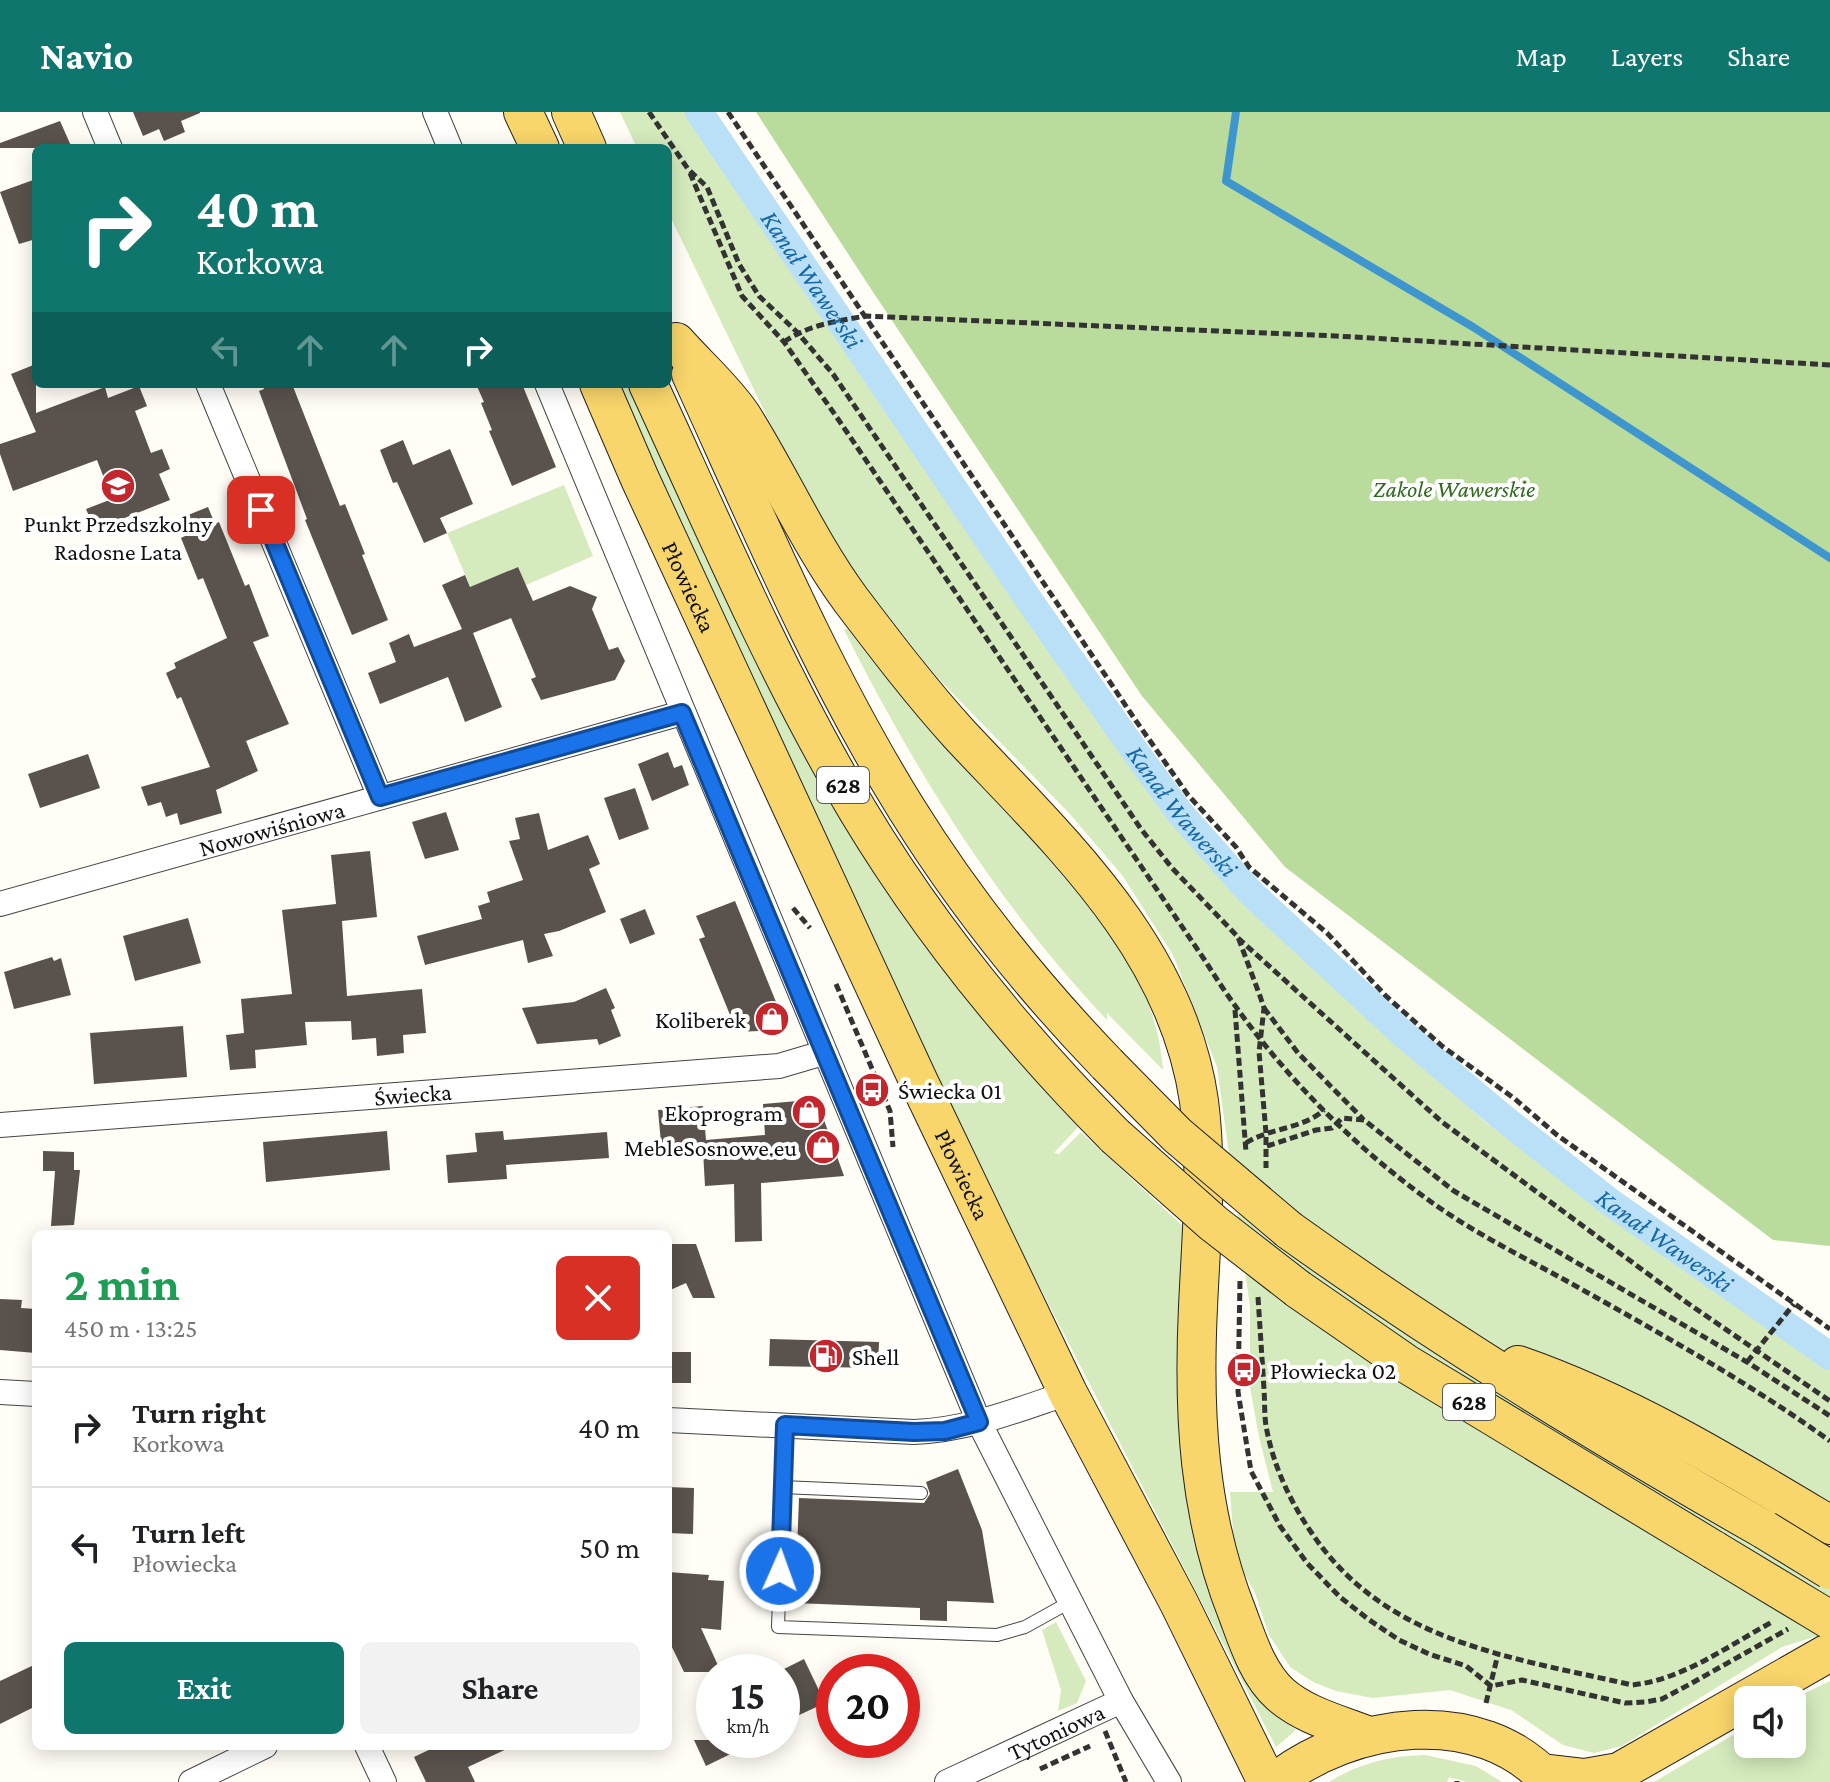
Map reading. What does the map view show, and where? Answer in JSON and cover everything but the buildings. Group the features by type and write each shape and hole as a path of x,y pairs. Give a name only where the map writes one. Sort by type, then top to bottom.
{"main road":[{"path":"504,112 512,144"},
{"path":"523,112 538,144"},
{"path":"571,112 585,144"},
{"path":"672,333 739,412 847,594 908,675 1100,886 1149,957 1181,1031 1199,1101 1204,1187 1195,1407 1200,1469 1215,1549 1249,1643 1262,1671 1277,1691 1309,1714 1369,1736"},
{"name":"628","path":"672,333 817,645 901,799 980,915 1035,985 1107,1064 1177,1135 1289,1230 1455,1343 1591,1393 1830,1525"},
{"name":"Płowiecka","path":"601,388 918,1080 1068,1393 1179,1603 1267,1782"},
{"name":"628","path":"650,388 785,678 874,837 977,983 1066,1085 1115,1136 1203,1215 1298,1289 1405,1363 1830,1620"},
{"path":"1455,1343 1597,1434 1830,1570"},
{"path":"1275,1782 1310,1758 1369,1736 1411,1730 1465,1732 1516,1754 1546,1777 1585,1778 1619,1772 1830,1652"}],"street":[{"path":"95,112 108,144"},
{"path":"435,112 448,144"},
{"path":"210,388 380,797"},
{"path":"549,388 979,1422 1121,1701 1169,1782"},
{"name":"Nowowiśniowa","path":"0,904 682,713"},
{"name":"Świecka","path":"0,1125 779,1066 823,1053"},
{"path":"0,1392 32,1394"},
{"path":"672,1420 945,1431 1068,1393"},
{"name":"Tytoniowa","path":"947,1782 1121,1701"},
{"path":"191,1782 257,1750"},
{"path":"369,1750 384,1782"}],"lane":[{"path":"785,1425 778,1627 997,1635 1025,1627 1070,1602"},
{"path":"782,1487 921,1493"}],"path":[{"path":"649,112 671,144"},
{"path":"728,112 862,317 1134,718 1188,795 1236,847 1249,867 1327,933 1386,996 1442,1046 1515,1099 1557,1135 1830,1329"},
{"path":"672,146 688,169 742,296 784,342 1235,1009 1260,1039 1337,1123 1390,1170 1435,1204 1482,1234 1734,1375 1830,1441"},
{"path":"688,169 707,187 739,264 759,296 797,332 833,374 1141,829 1172,868 1238,937 1442,1122 1686,1302 1830,1401"},
{"path":"784,342 797,332 862,317 1336,336 1830,365"},
{"path":"1238,937 1264,1008 1298,1053 1364,1120 1454,1191 1747,1362 1830,1416"},
{"path":"1264,1008 1259,1052 1267,1146 1265,1176"},
{"path":"1235,1009 1247,1158"},
{"path":"1246,1143 1266,1133 1316,1117 1324,1110"},
{"path":"1267,1146 1332,1128 1342,1118 1364,1120"},
{"path":"1240,1275 1238,1392 1251,1471 1280,1526 1307,1563 1340,1597 1368,1619 1419,1649 1466,1666 1491,1686 1522,1680 1625,1703 1662,1699 1784,1632"},
{"path":"1258,1293 1266,1429 1279,1473 1308,1528 1337,1566 1383,1606 1439,1634 1498,1654 1632,1685 1673,1676 1784,1615"},
{"path":"1747,1362 1794,1304"},
{"path":"1486,1703 1498,1654"},
{"path":"1105,1731 1126,1782"},
{"path":"1038,1770 1090,1746"}],"green space":[{"path":"620,112 690,112 1088,696 1205,854 1409,1055 1488,1124 1830,1369 1830,1632 1782,1647 1622,1746 1594,1753 1563,1745 1511,1710 1450,1690 1373,1698 1336,1691 1313,1682 1290,1667 1269,1635 1255,1593 1235,1556 1230,1492 1273,1492 1250,1387 1250,1307 1217,1067 1173,955 1122,875 1069,813 935,675 844,559 787,458 672,220 672,144 635,144"},
{"name":"Zakole Wawerskie","path":"756,112 1830,112 1830,1246 1773,1240 1285,867 1142,696"},
{"path":"619,388 632,388 875,876 972,1005 1078,1127 1054,1153 1059,1154 1081,1132 1185,1228 1181,1291 1265,1705 1296,1730 1276,1747 970,1151"},
{"path":"564,485 593,556 526,585 517,567 471,588 447,533"},
{"path":"847,628 898,692 1048,852 1101,918 1143,990 1156,1029 1163,1070 1107,1013 1107,1020 1067,976 995,883 961,835 900,734 844,630"},
{"path":"1056,1622 1086,1681 1077,1703 1058,1711 1061,1690 1042,1630"},
{"path":"1830,1681 1830,1782 1654,1782 1734,1734 1734,1758 1806,1758 1806,1693"},
{"path":"1425,1755 1476,1766 1502,1782 1467,1782 1449,1777 1447,1782 1329,1782 1375,1762"}],"waterway":[{"name":"Kanał Wawerski","path":"699,112 1132,747 1180,813 1250,892 1400,1031 1502,1117 1610,1202 1830,1356"},
{"path":"1236,112 1226,181 1473,327 1830,558"}],"place":[{"name":"Punkt Przedszkolny Radosne Lata","path":"118,486"},
{"name":"Koliberek","path":"772,1019"},
{"name":"Świecka 01","path":"872,1090"},
{"name":"Ekoprogram","path":"809,1112"},
{"name":"MebleSosnowe.eu","path":"823,1147"},
{"name":"Shell","path":"826,1356"},
{"name":"Płowiecka 02","path":"1244,1370"}],"route":[{"path":"261,510 380,797 682,713 979,1422 945,1431 914,1432 785,1425 780,1571"}]}
